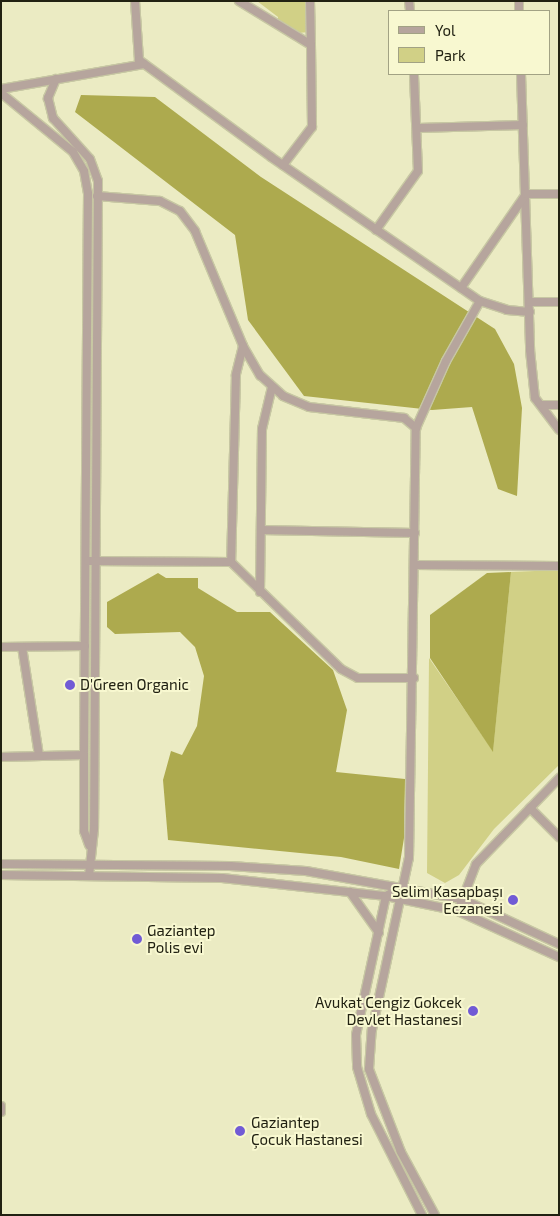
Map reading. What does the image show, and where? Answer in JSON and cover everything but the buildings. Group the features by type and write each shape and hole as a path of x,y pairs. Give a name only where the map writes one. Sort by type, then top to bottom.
{"street":[{"path":"136,1 139,60 144,64 283,166 480,301 507,310 530,312"},
{"path":"239,1 311,45"},
{"path":"283,166 312,127 310,1"},
{"path":"1,89 144,64"},
{"path":"376,230 414,182 418,171 418,128 414,75"},
{"path":"521,75 535,398 543,405 559,430"},
{"path":"56,79 48,98 53,118 90,159 98,180 89,561 85,646 84,831 89,845"},
{"path":"1,93 73,152 84,171 87,186 89,561 94,829 89,845 89,876"},
{"path":"418,128 523,125"},
{"path":"526,194 559,194"},
{"path":"461,288 526,194"},
{"path":"97,196 160,201 180,211 195,231 243,346 260,376 283,396 309,407 404,418 416,428"},
{"path":"435,1215 401,1152 368,1069 372,1030 402,900 409,858 414,678 416,428 446,360 480,301"},
{"path":"530,302 559,302"},
{"path":"243,346 236,375 231,562 341,669 358,678 414,678"},
{"path":"260,592 262,429 272,387"},
{"path":"543,405 559,405"},
{"path":"261,530 415,533"},
{"path":"89,561 231,562"},
{"path":"415,565 559,566"},
{"path":"1,648 85,646"},
{"path":"22,647 38,756"},
{"path":"1,757 84,755"},
{"path":"458,911 476,864 559,778"},
{"path":"530,808 559,837"},
{"path":"1,864 268,868 404,886 462,899 559,944"},
{"path":"1,875 230,878 386,896 458,911 559,957"},
{"path":"386,896 404,886"},
{"path":"350,892 379,933"},
{"path":"386,896 356,1035 357,1067 371,1114 422,1215"},
{"path":"1,1106 1,1112"}],"green space":[{"path":"257,1 314,1 310,32 297,33 278,22 278,17"},
{"path":"559,570 559,765 494,829 459,875 445,883 427,873 429,658 493,751 511,572"}],"shaded area":[{"path":"81,95 155,97 261,177 495,329 514,364 522,408 517,496 498,489 472,407 432,410 304,396 248,320 235,235 75,112"},
{"path":"511,572 493,752 430,658 430,615 487,573"},
{"path":"158,573 166,578 198,578 198,588 237,612 270,612 333,670 347,710 336,772 405,779 404,838 399,869 341,857 168,840 163,780 171,751 182,755 197,726 204,676 195,647 180,632 115,634 107,627 107,602"}],"place":[{"name":"D'Green Organic","path":"70,685"},
{"name":"Selim Kasapbaşı Eczanesi","path":"513,900"},
{"name":"Gaziantep Polis evi","path":"137,939"},
{"name":"Avukat Cengiz Gokcek Devlet Hastanesi","path":"473,1011"},
{"name":"Gaziantep Çocuk Hastanesi","path":"240,1131"}]}
